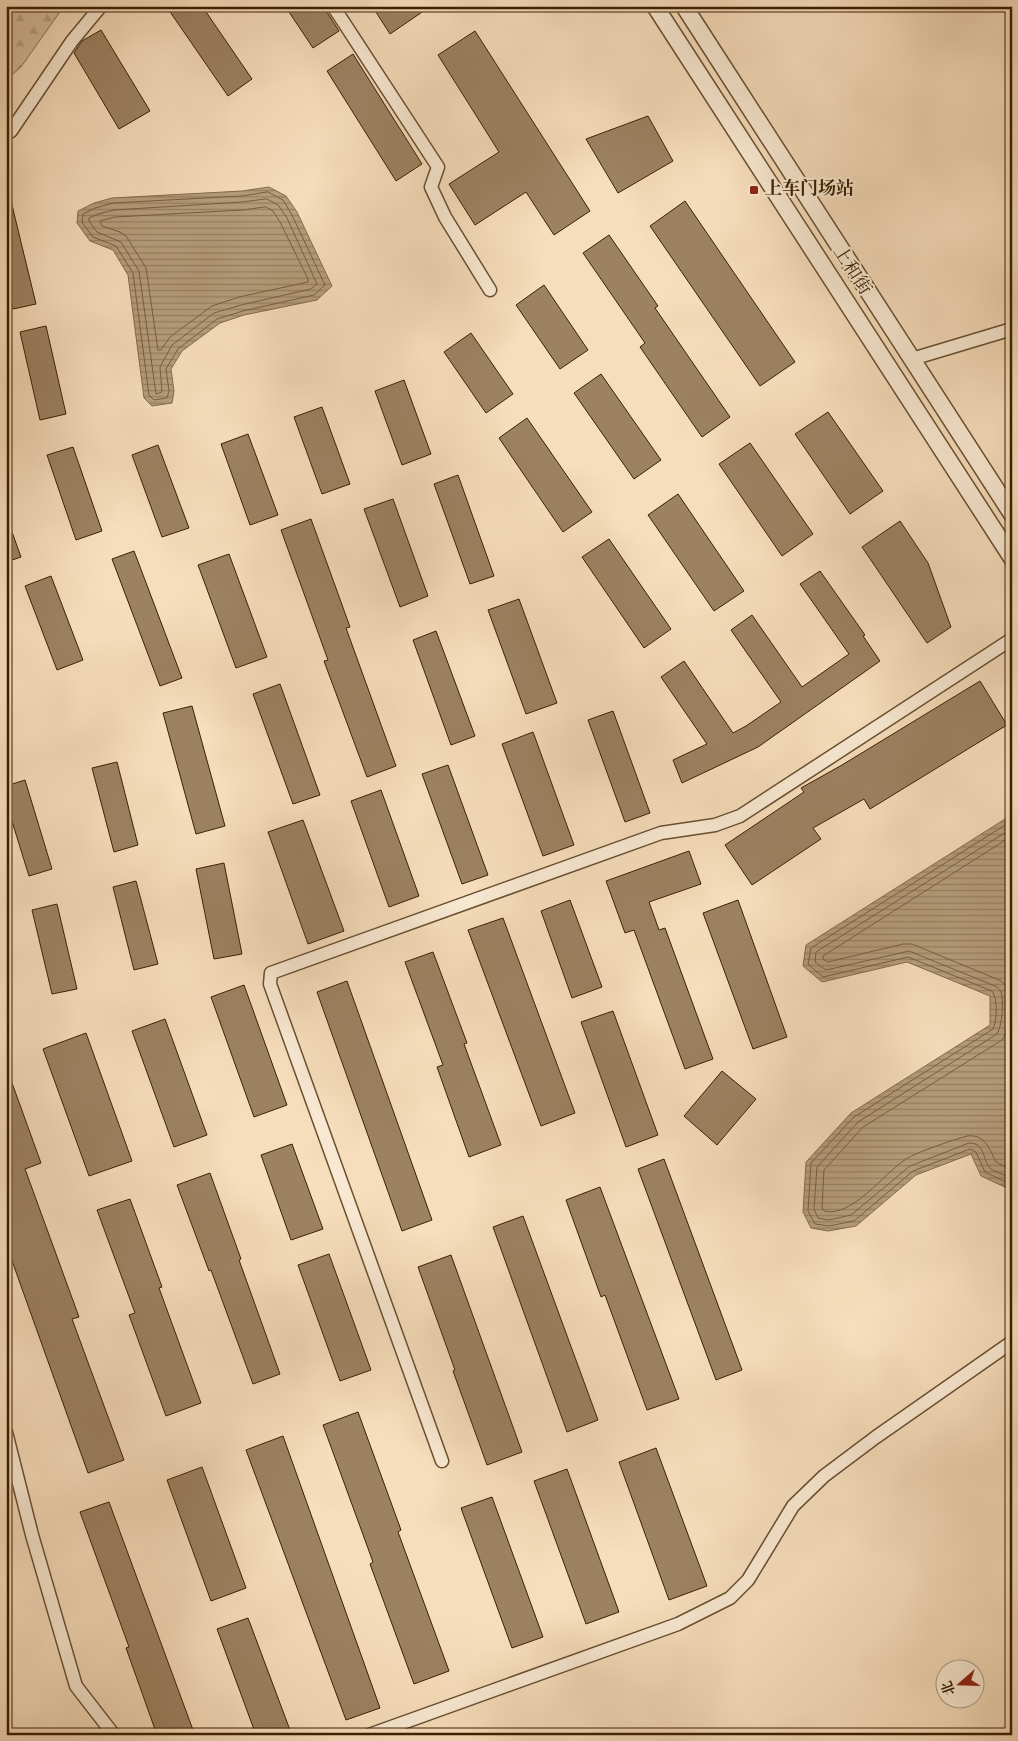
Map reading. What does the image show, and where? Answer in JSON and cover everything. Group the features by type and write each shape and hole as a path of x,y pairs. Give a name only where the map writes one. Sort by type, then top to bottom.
{"street":[{"path":"6,134 11,130 72,41 101,6"},
{"path":"333,6 438,167 431,188 445,217 490,290"},
{"name":"上和街","path":"655,6 1012,558"},
{"name":"上和街","path":"684,6 1012,514"},
{"path":"912,359 1012,330"},
{"path":"442,1462 270,984 271,973 661,833 715,825 740,816 1012,639"},
{"path":"369,1735 678,1624 730,1598 748,1580 793,1506 824,1476 876,1437 1012,1342"},
{"path":"6,1432 32,1536 76,1686 114,1735"}],"green space":[{"path":"6,6 64,6 21,67 6,80"}],"water":[{"path":"269,187 286,196 297,212 332,286 317,300 244,315 220,323 182,351 171,369 174,391 172,403 152,406 144,398 128,275 113,250 90,241 77,223 78,211 94,203 112,198 242,191"},
{"path":"1005,819 1012,821 1012,1193 1009,1189 981,1176 971,1154 916,1175 856,1226 828,1231 811,1228 803,1212 806,1162 851,1113 990,1025 990,996 907,962 822,982 803,966 806,945"}],"building":[{"path":"166,6 202,6 252,79 228,96"},
{"path":"285,6 323,6 339,31 313,48"},
{"path":"372,6 431,6 390,34"},
{"path":"101,30 150,111 119,129 74,53 82,41"},
{"path":"475,31 590,211 554,235 526,192 475,225 449,184 499,152 438,55"},
{"path":"353,54 422,164 396,181 327,71"},
{"path":"648,116 673,161 618,193 586,139"},
{"path":"11,201 36,304 13,309 6,283 6,202"},
{"path":"685,201 795,362 760,386 650,226"},
{"path":"609,235 658,306 655,308 730,417 702,437 640,347 645,343 583,253"},
{"path":"544,285 588,350 560,369 516,305"},
{"path":"46,326 66,414 40,420 20,332"},
{"path":"471,333 513,394 486,413 444,352"},
{"path":"601,374 661,460 634,479 574,393"},
{"path":"404,380 431,454 402,465 375,391"},
{"path":"322,407 350,484 322,494 294,417"},
{"path":"828,412 883,491 850,514 795,434"},
{"path":"527,418 592,512 563,532 499,438"},
{"path":"248,434 278,515 250,525 221,444"},
{"path":"750,443 813,534 782,556 719,464"},
{"path":"158,445 189,528 162,537 132,455"},
{"path":"73,447 102,531 76,540 47,455"},
{"path":"458,475 494,576 470,584 434,484"},
{"path":"678,494 744,591 714,611 648,515"},
{"path":"393,499 428,596 400,607 364,509"},
{"path":"311,519 350,627 346,628 396,766 367,777 324,661 328,660 281,530"},
{"path":"6,521 8,521 21,557 6,562"},
{"path":"900,521 928,563 951,627 927,643 862,547"},
{"path":"609,539 671,629 644,648 582,557"},
{"path":"134,551 182,678 160,686 112,559"},
{"path":"229,554 267,657 236,668 198,565"},
{"path":"820,571 865,635 863,636 880,661 758,747 682,783 673,760 707,744 661,677 684,661 733,733 746,726 781,702 731,630 752,615 802,687 849,654 800,584"},
{"path":"51,576 83,660 57,670 25,586"},
{"path":"519,599 557,703 526,714 488,610"},
{"path":"436,631 475,736 451,745 413,640"},
{"path":"980,681 1007,725 870,809 864,799 813,828 821,839 752,885 725,845 804,792 801,788"},
{"path":"280,684 320,795 293,804 253,694"},
{"path":"192,706 225,826 196,834 163,713"},
{"path":"613,711 650,813 625,822 588,720"},
{"path":"533,732 574,845 543,856 502,744"},
{"path":"117,762 138,845 114,852 92,768"},
{"path":"448,765 488,875 462,884 422,774"},
{"path":"25,780 52,869 29,876 6,802 6,786"},
{"path":"381,790 419,896 389,907 351,801"},
{"path":"303,820 344,931 308,944 268,832"},
{"path":"689,851 701,884 649,902 659,930 665,928 713,1059 685,1069 634,930 625,933 606,881"},
{"path":"224,863 242,954 214,959 196,869"},
{"path":"136,881 158,964 134,970 113,887"},
{"path":"570,900 602,987 572,998 541,911"},
{"path":"738,900 787,1037 753,1049 703,913"},
{"path":"57,904 77,989 52,994 32,910"},
{"path":"503,918 575,1113 541,1126 468,930"},
{"path":"433,952 467,1043 464,1044 501,1145 469,1157 437,1067 443,1065 405,962"},
{"path":"347,981 432,1220 402,1231 317,992"},
{"path":"244,985 287,1105 254,1117 211,997"},
{"path":"613,1011 658,1135 626,1147 581,1022"},
{"path":"165,1019 207,1135 174,1147 132,1031"},
{"path":"86,1033 132,1161 89,1176 43,1049"},
{"path":"722,1071 756,1099 717,1145 684,1116"},
{"path":"8,1072 41,1163 25,1169 79,1317 72,1319 124,1460 88,1473 6,1244 6,1073"},
{"path":"292,1144 323,1229 291,1240 261,1155"},
{"path":"664,1159 742,1370 716,1380 638,1169"},
{"path":"210,1173 280,1374 253,1384 177,1185"},
{"path":"600,1187 679,1399 647,1410 605,1295 601,1297 566,1200"},
{"path":"130,1199 162,1287 159,1288 201,1403 166,1416 129,1315 135,1313 97,1210"},
{"path":"523,1216 598,1420 567,1432 493,1227"},
{"path":"329,1254 371,1370 340,1381 298,1265"},
{"path":"451,1255 522,1452 487,1465 418,1267"},
{"path":"358,1412 401,1530 398,1532 449,1671 414,1684 370,1564 373,1562 323,1425"},
{"path":"283,1436 380,1708 346,1720 246,1450"},
{"path":"656,1448 707,1586 669,1600 619,1462"},
{"path":"202,1467 246,1588 211,1601 167,1480"},
{"path":"567,1469 619,1612 586,1624 534,1481"},
{"path":"492,1497 543,1637 512,1648 461,1508"},
{"path":"109,1502 193,1730 180,1735 157,1735 126,1648 129,1647 80,1512"},
{"path":"248,1618 290,1730 278,1735 256,1735 217,1629"}],"place":[{"name":"上车门场站","path":"754,190"}]}
